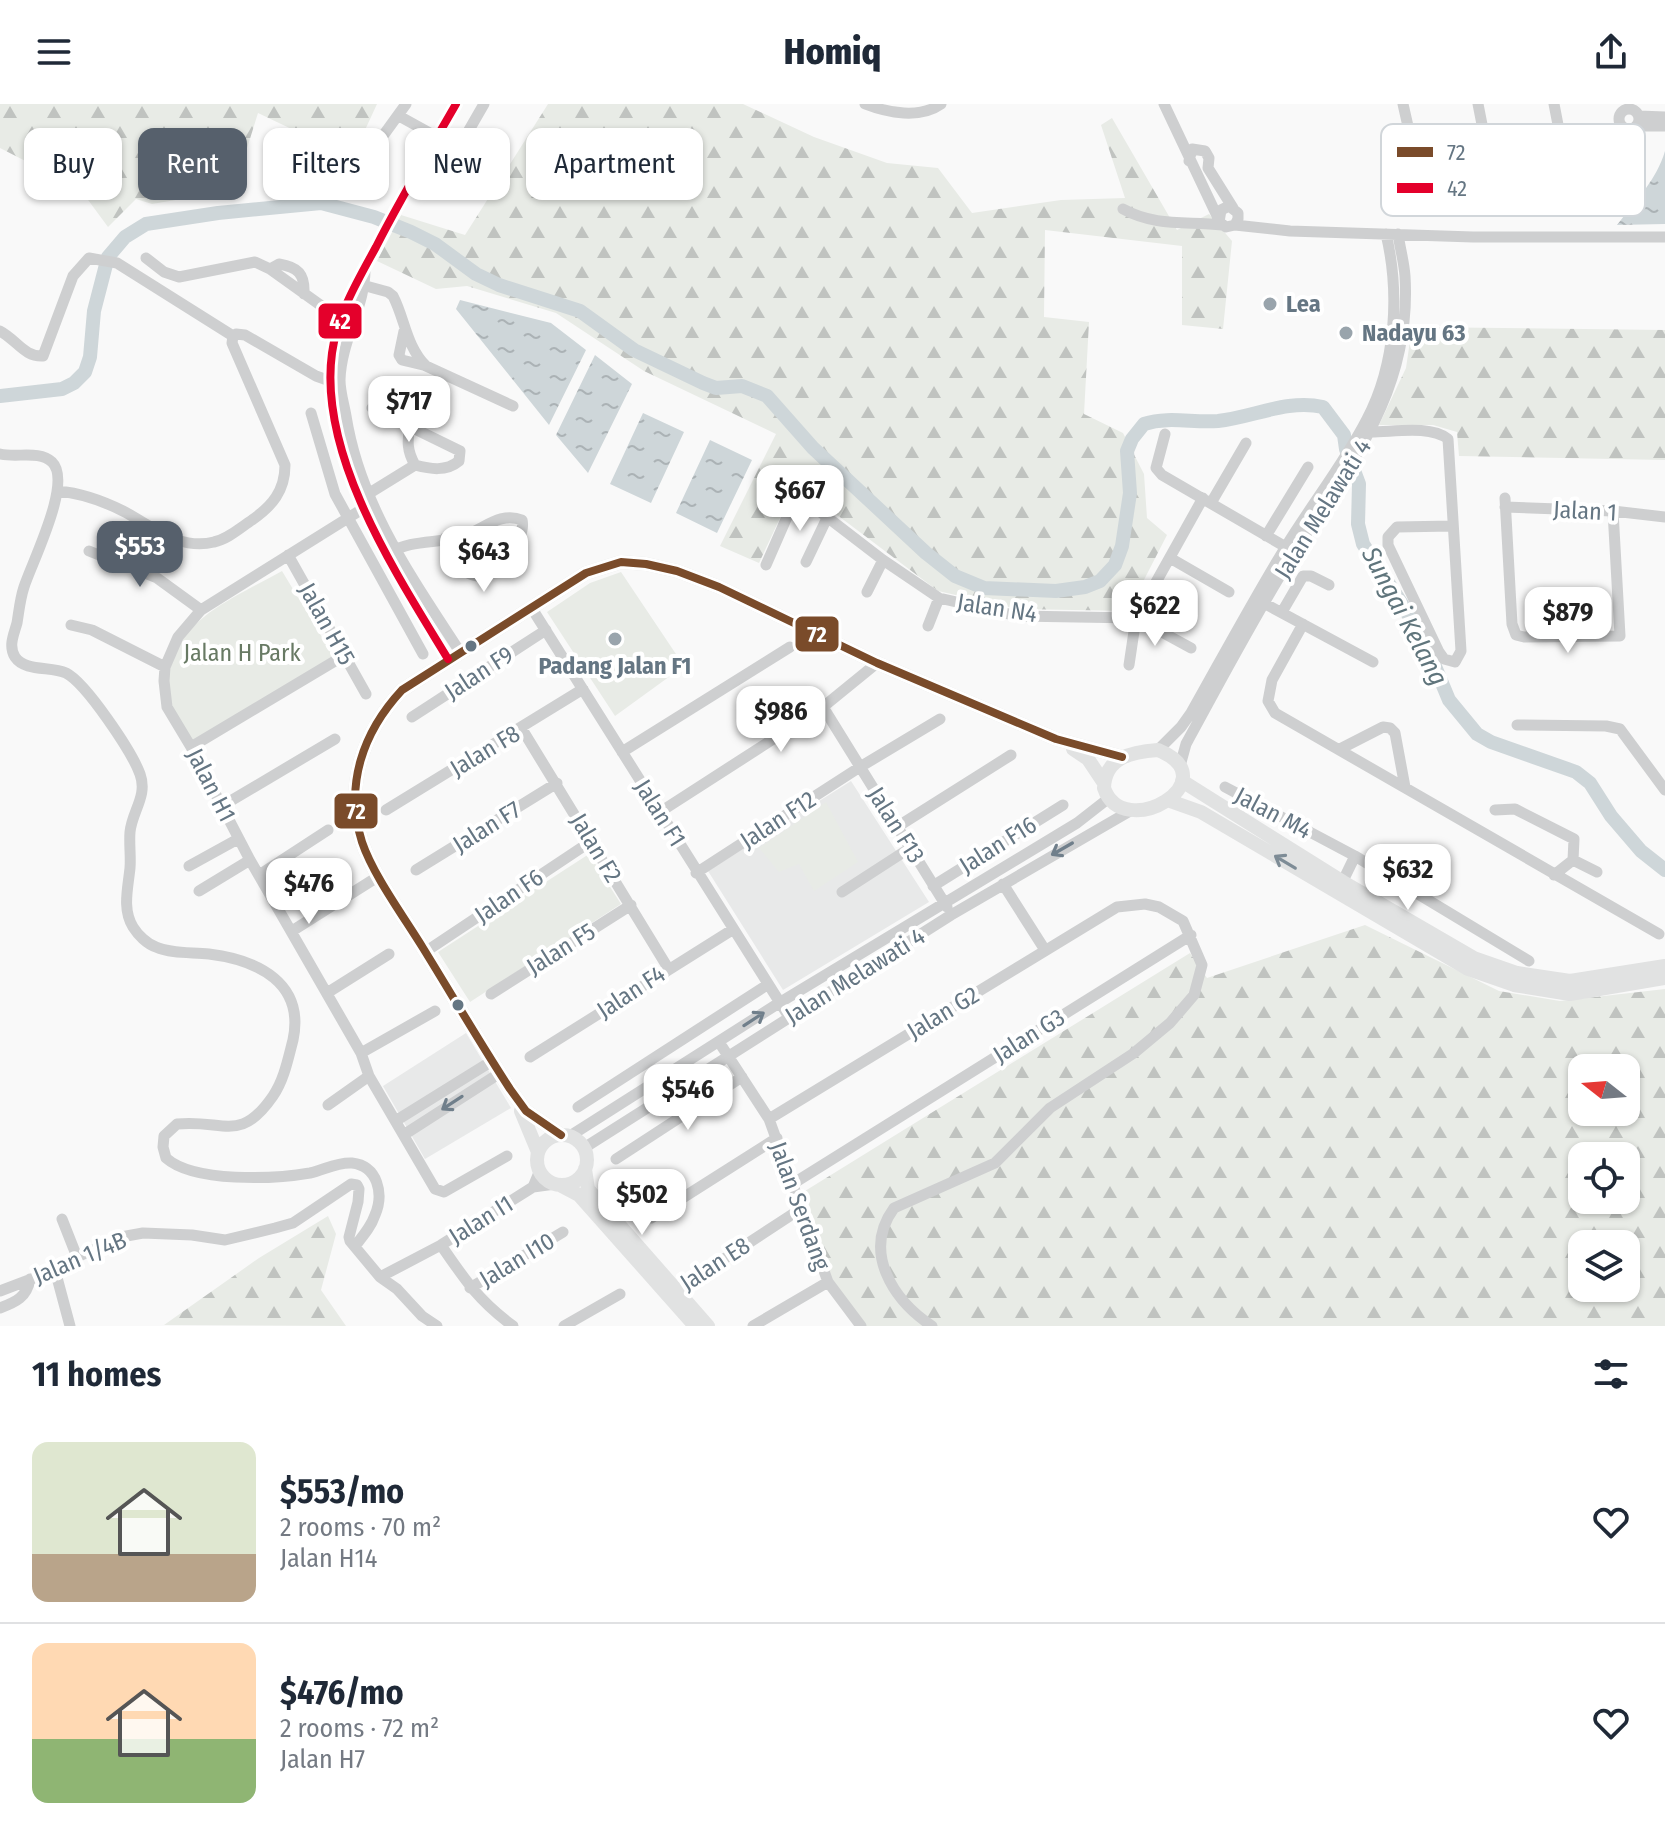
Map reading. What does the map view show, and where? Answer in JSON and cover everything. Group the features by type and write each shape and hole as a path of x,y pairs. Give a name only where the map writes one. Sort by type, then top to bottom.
{"main road":[{"path":"695,1326 673,1292 588,1189 584,1148 526,1111 510,1089 379,876 362,843 355,804 356,770 369,733 382,711 402,690 586,573 621,562 677,571 719,587 877,663 1056,739 1122,757 1158,750 1175,759 1181,773 1340,888 1468,969 1514,985 1570,994 1665,978"},
{"path":"1056,739 1088,759 1104,783 1109,798 1130,811 1170,801 1175,796 1181,773"},
{"path":"1104,783 1109,768 1122,757"},
{"path":"1170,801 1201,812 1474,958 1517,973 1570,981 1665,966"},
{"path":"510,1089 528,1124 538,1152 540,1170 579,1195 708,1326"},
{"path":"538,1152 547,1140 566,1135"},
{"path":"558,1184 571,1183 585,1169"}],"street":[{"path":"389,129 406,104"},
{"path":"442,128 456,104"},
{"path":"469,128 484,104"},
{"path":"865,104 880,110 918,112 941,104"},
{"path":"1164,104 1220,222"},
{"path":"1403,104 1408,124"},
{"path":"1478,104 1482,124"},
{"path":"1554,104 1558,124"},
{"path":"1621,124 1619,120 1628,106 1633,110 1634,124 1665,117"},
{"path":"399,116 421,128"},
{"path":"446,122 458,128"},
{"path":"1645,125 1665,126"},
{"path":"1179,137 1205,152 1208,168 1238,213 1235,225"},
{"path":"1192,167 1192,149 1205,152"},
{"path":"1192,167 1203,172 1208,168"},
{"path":"368,501 351,443 340,382 346,322 365,266 405,192"},
{"path":"1220,222 1225,207 1233,208"},
{"path":"1123,209 1143,220 1155,222 1220,222 1231,227 1290,231 1665,237"},
{"name":"Jalan Melawati 4","path":"1158,750 1191,713 1290,550 1353,453 1371,432 1388,394 1400,349 1405,280 1392,234"},
{"name":"Jalan Melawati 4","path":"1353,453 1387,366 1393,301 1392,234"},
{"path":"0,331 17,340 23,350 34,356 43,356 73,276 89,258 96,258 109,260 233,336 245,335 330,381"},
{"path":"146,258 164,272 179,277 255,262 270,269 346,322"},
{"path":"365,266 366,286 332,351 330,381 338,432 390,552 454,655"},
{"path":"366,286 393,296 404,331 418,358 426,366 513,406"},
{"path":"58,491 74,492 121,510 174,540 196,544 215,542 229,536 264,512 282,486 285,465 232,343 233,336"},
{"path":"372,408 410,426 460,451 459,461 449,467 431,470 415,465 408,453 410,426"},
{"path":"311,413 335,494 423,654"},
{"path":"1371,432 1419,432 1440,434 1448,439 1461,651 1455,662 1444,659 1439,652 1388,545 1388,537 1397,527 1452,526"},
{"path":"1165,434 1156,468 1162,475 1290,550"},
{"path":"1129,665 1136,618 1170,558 1246,443"},
{"path":"0,454 37,455 50,460 58,473 58,491 23,590 12,650 16,660 24,665 57,670 77,681 114,730 137,768 143,792 130,831 126,896 132,926 154,947 212,954 258,966 287,991 296,1025 284,1074 258,1118 239,1125 177,1124 164,1136 166,1158 185,1169 251,1178 290,1176 340,1164 370,1170 377,1182 379,1197 376,1213 355,1246 380,1277 437,1326"},
{"name":"Jalan H1","path":"415,465 348,518 201,610 178,637 165,667 167,707 238,839 361,1053 369,1076 435,1189 444,1192 507,1156"},
{"path":"1266,536 1308,467"},
{"name":"Jalan N4","path":"766,565 797,494 808,499 827,518 939,598 1017,616 1136,618"},
{"name":"Jalan 1","path":"1613,511 1620,636 1516,635 1512,624 1505,502 1613,511 1665,517"},
{"path":"390,552 445,538 462,537 503,517 522,520 524,525 518,544 504,560 482,576 474,576 462,569 445,538"},
{"path":"806,562 827,518"},
{"path":"89,551 157,578 201,610"},
{"name":"Jalan H15","path":"288,555 366,694"},
{"path":"1170,558 1229,592"},
{"path":"867,592 883,560"},
{"path":"1282,612 1303,576 1311,576 1329,585"},
{"path":"928,626 939,598"},
{"path":"1260,601 1373,662"},
{"name":"Jalan Melawati 4","path":"1181,773 1186,744 1260,601"},
{"name":"Jalan F1","path":"531,607 789,1017"},
{"path":"1136,618 1191,648"},
{"path":"1303,624 1272,680 1268,701 1275,713 1659,934"},
{"path":"71,625 92,630 165,667"},
{"name":"Jalan F9","path":"412,717 546,630"},
{"path":"622,752 790,647"},
{"path":"191,747 345,655"},
{"path":"660,812 823,707 877,663"},
{"name":"Jalan F8","path":"386,810 583,689"},
{"name":"Jalan F13","path":"823,707 951,915"},
{"name":"Jalan F12","path":"696,873 940,719"},
{"path":"1517,725 1606,726 1620,729 1665,790"},
{"path":"1340,749 1383,727 1390,728 1398,741 1405,787"},
{"name":"Jalan F2","path":"522,729 593,840 668,968"},
{"path":"222,806 335,739"},
{"path":"897,827 1011,755"},
{"name":"Jalan F7","path":"416,870 557,783"},
{"name":"Jalan M4","path":"1225,787 1355,856 1529,961"},
{"name":"Jalan Melawati 4","path":"566,1135 1077,823 1109,798"},
{"name":"Jalan F16","path":"933,886 1063,805"},
{"path":"1495,810 1515,809 1574,839 1573,860 1554,875"},
{"name":"Jalan Melawati 4","path":"584,1148 951,915 1130,811"},
{"path":"259,875 328,830"},
{"path":"189,866 238,839"},
{"name":"Jalan F6","path":"425,952 593,840"},
{"path":"842,892 910,848"},
{"path":"1340,888 1355,856"},
{"path":"199,891 250,860"},
{"path":"1573,860 1597,872"},
{"path":"292,931 379,876"},
{"path":"1003,884 1045,950"},
{"name":"Jalan G2","path":"769,1119 1117,907 1136,903 1159,907 1183,921 1191,935"},
{"name":"Jalan F5","path":"491,994 631,905"},
{"name":"Jalan F4","path":"530,1057 732,930"},
{"path":"932,1326 904,1304 884,1270 879,1250 886,1219 894,1208 995,1163 1050,1108 1134,1053 1170,1023 1194,995 1199,980 1202,965 1191,935"},
{"name":"Jalan G3","path":"794,1183 1191,935"},
{"path":"327,993 389,954"},
{"path":"578,1107 767,985"},
{"path":"361,1053 435,1011"},
{"name":"Jalan Serdang","path":"719,1042 769,1119 828,1282 861,1326"},
{"path":"397,1120 496,1067"},
{"path":"405,1134 496,1067"},
{"path":"328,1105 369,1076"},
{"path":"616,1159 742,1077"},
{"path":"651,1218 777,1138"},
{"name":"Jalan I1","path":"533,1187 540,1170"},
{"name":"Jalan 1/4B","path":"1,1286 55,1270 121,1237 143,1233 225,1240 293,1223 351,1184 359,1189 349,1237 355,1246"},
{"name":"Jalan I1","path":"513,1326 486,1306 470,1288 441,1245 533,1187 558,1184"},
{"name":"Jalan E8","path":"673,1292 802,1208"},
{"path":"62,1219 77,1257"},
{"name":"Jalan I10","path":"470,1288 563,1232"},
{"path":"380,1277 441,1245"},
{"path":"55,1270 70,1326"},
{"path":"0,1308 22,1297 27,1292 30,1279"},
{"path":"753,1326 828,1282"},
{"path":"564,1326 620,1294"}],"shaded area":[{"path":"851,781 929,902 783,990 708,871"},
{"path":"466,1033 511,1108 425,1159 383,1086"}],"green space":[{"path":"0,104 377,104 366,128 289,128 258,113 247,148 247,128 138,128 138,200 108,227 88,200 122,200 122,128 24,128 24,160 0,148"},
{"path":"548,104 743,104 814,137 887,163 938,168 972,213 1061,200 1125,198 1101,125 1112,118 1177,230 1209,214 1232,241 1223,329 1182,325 1182,246 1045,230 1044,317 1089,322 1084,414 1123,433 1144,474 1147,518 1167,535 1128,611 1018,609 938,591 796,484 759,563 720,546 776,434 644,371 556,313 467,286 436,289 377,261 401,215 465,235 487,200 510,200 510,164 526,139 526,200 703,200 703,128 533,128"},
{"path":"139,200 175,200 152,204"},
{"path":"1412,327 1665,330 1665,460 1459,456 1457,432 1433,425 1379,425 1406,368"},
{"name":"Jalan H Park","path":"282,571 334,657 191,742 171,703 169,677 174,655 185,636 219,606"},
{"name":"Padang Jalan F1","path":"621,572 684,666 615,716 547,612 590,583"},
{"path":"826,802 858,862 814,891 799,864 779,872 759,848"},
{"path":"589,854 621,904 470,1002 438,952"},
{"path":"1365,925 1499,991 1560,1001 1665,989 1665,1326 861,1326 831,1285 805,1191 1190,953 1207,978"},
{"path":"328,1216 336,1234 321,1290 346,1326 164,1325 259,1258"}],"water":[{"path":"1665,151 1665,224 1617,225 1624,216 1645,216 1645,189"},
{"path":"460,300 551,323 586,350 549,425 456,309"},
{"path":"595,355 632,384 588,473 556,435"},
{"path":"643,413 684,432 651,503 610,484"},
{"path":"710,440 752,460 717,533 676,513"}],"waterway":[{"name":"Sungai Kelang","path":"0,396 62,389 85,372 90,357 94,311 108,257 125,237 146,224 321,203 374,217 411,232 435,244 476,274 499,285 580,311 634,350 703,383 716,388 742,386 767,396 813,448 926,553 955,576 984,588 1056,591 1085,587 1100,581 1115,565 1122,546 1130,493 1127,451 1144,424 1172,420 1218,421 1296,405 1323,407 1344,435 1359,484 1358,524 1363,544 1429,652 1449,700 1477,734 1491,742 1576,772 1590,783 1611,816 1641,851 1665,870"}],"transit line":[{"name":"42","path":"448,659 406,590 366,513 349,473 337,432 331,392 332,353 338,325 349,298 456,104"},
{"name":"72","path":"561,1135 526,1111 510,1089 381,882 362,842 355,800 361,760 377,723 402,690 586,573 621,562 646,564 677,571 719,587 877,663 1056,739 1122,757"}],"place":[{"name":"Lea","path":"1270,304"},
{"name":"Nadayu 63","path":"1346,333"},
{"name":"Padang Jalan F1","path":"615,639"}]}
